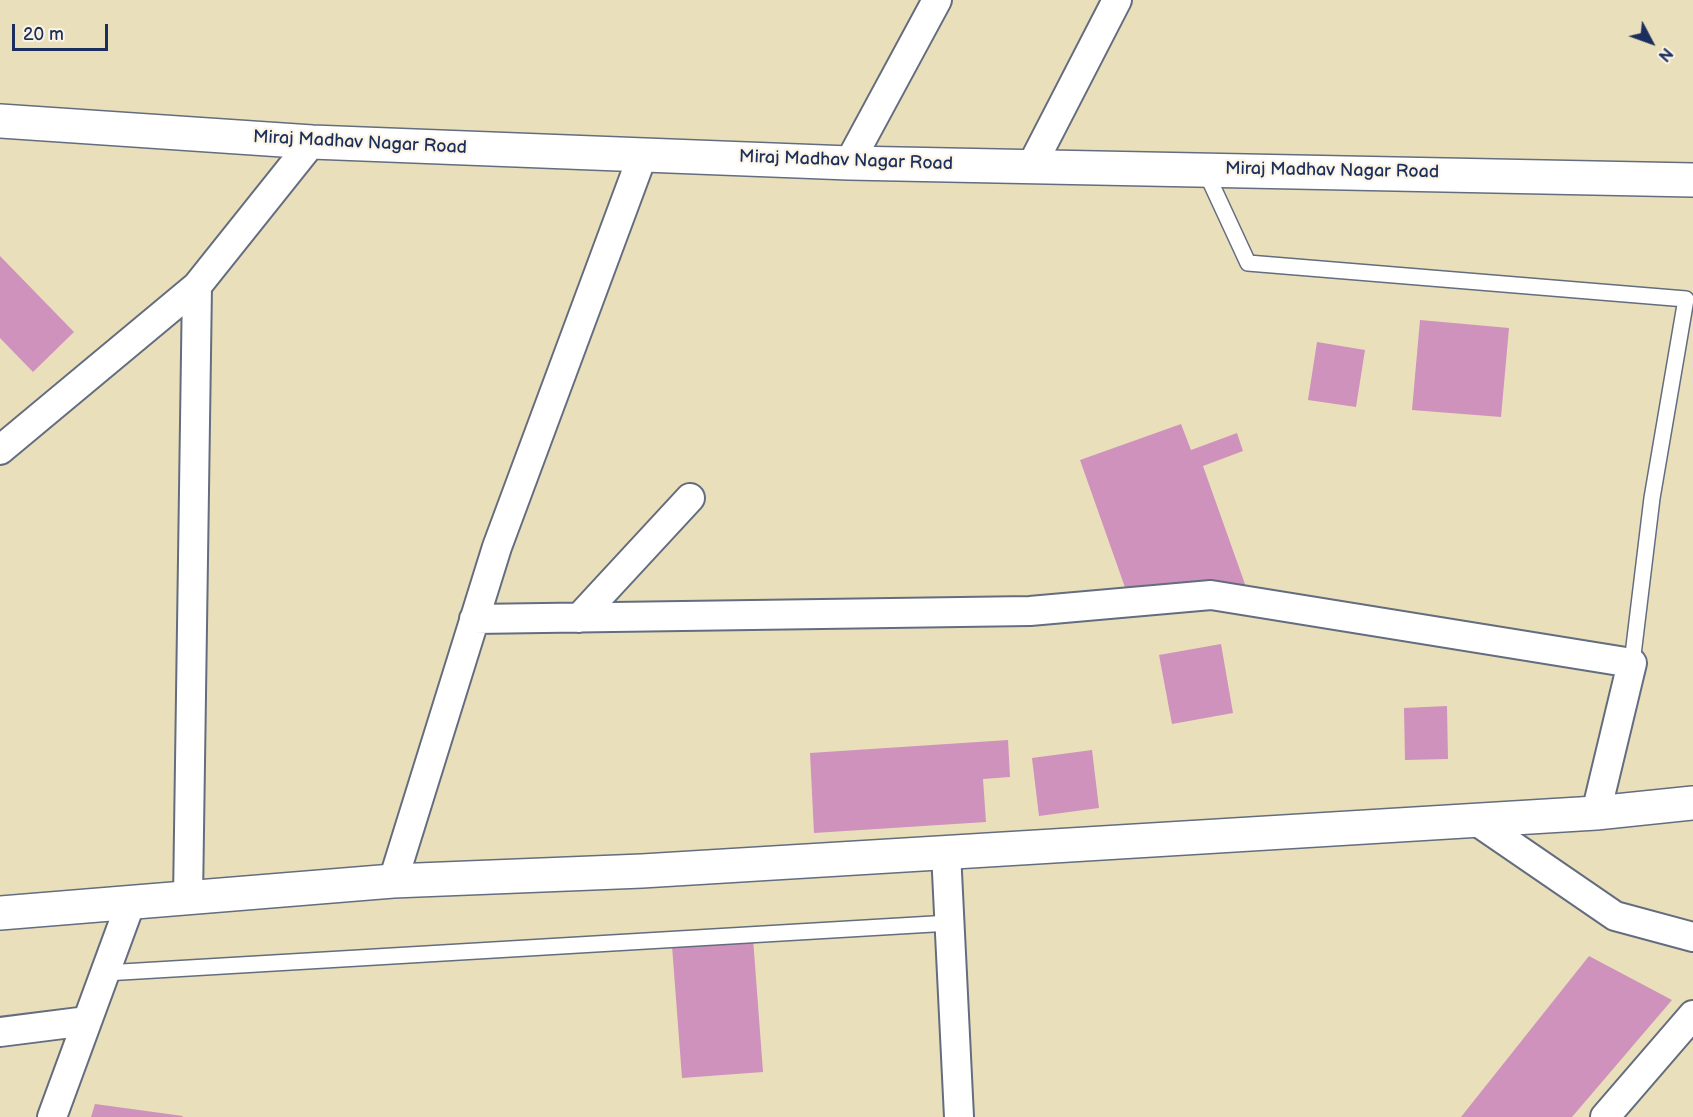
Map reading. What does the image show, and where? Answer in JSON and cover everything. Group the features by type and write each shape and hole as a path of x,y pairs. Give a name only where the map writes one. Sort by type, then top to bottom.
{"street":[{"path":"849,163 937,0"},
{"path":"1032,165 1117,0"},
{"name":"Miraj Madhav Nagar Road","path":"0,121 312,142 849,163 1204,168 1693,180"},
{"path":"0,450 197,286 312,142"},
{"path":"393,881 497,548 643,154"},
{"path":"188,899 197,286"},
{"path":"579,618 690,498"},
{"path":"474,619 1030,611 1210,595 1632,663 1596,813"},
{"path":"0,913 393,881 642,871 1596,813 1693,803"},
{"path":"1475,820 1615,916 1693,937"},
{"path":"946,852 959,1117"},
{"path":"52,1117 131,902"},
{"path":"1605,1117 1693,1015"},
{"path":"0,1032 87,1021"}],"lane":[{"path":"1204,168 1248,263 1686,299 1652,498 1632,663"},
{"path":"105,973 950,922"}],"building":[{"path":"0,256 74,332 33,372 0,338"},
{"path":"1420,320 1509,328 1501,417 1412,410"},
{"path":"1317,342 1365,350 1356,407 1308,400"},
{"path":"1181,424 1191,450 1237,433 1243,451 1203,466 1246,587 1127,593 1080,460"},
{"path":"1221,644 1233,713 1172,724 1159,655"},
{"path":"1447,706 1448,759 1405,760 1404,708"},
{"path":"1008,740 1010,777 983,779 986,822 814,833 810,753"},
{"path":"1092,750 1099,808 1039,816 1032,758"},
{"path":"753,938 763,1072 682,1078 672,946"},
{"path":"1589,956 1672,1000 1572,1117 1461,1117"},
{"path":"95,1104 183,1116 91,1117"}]}
